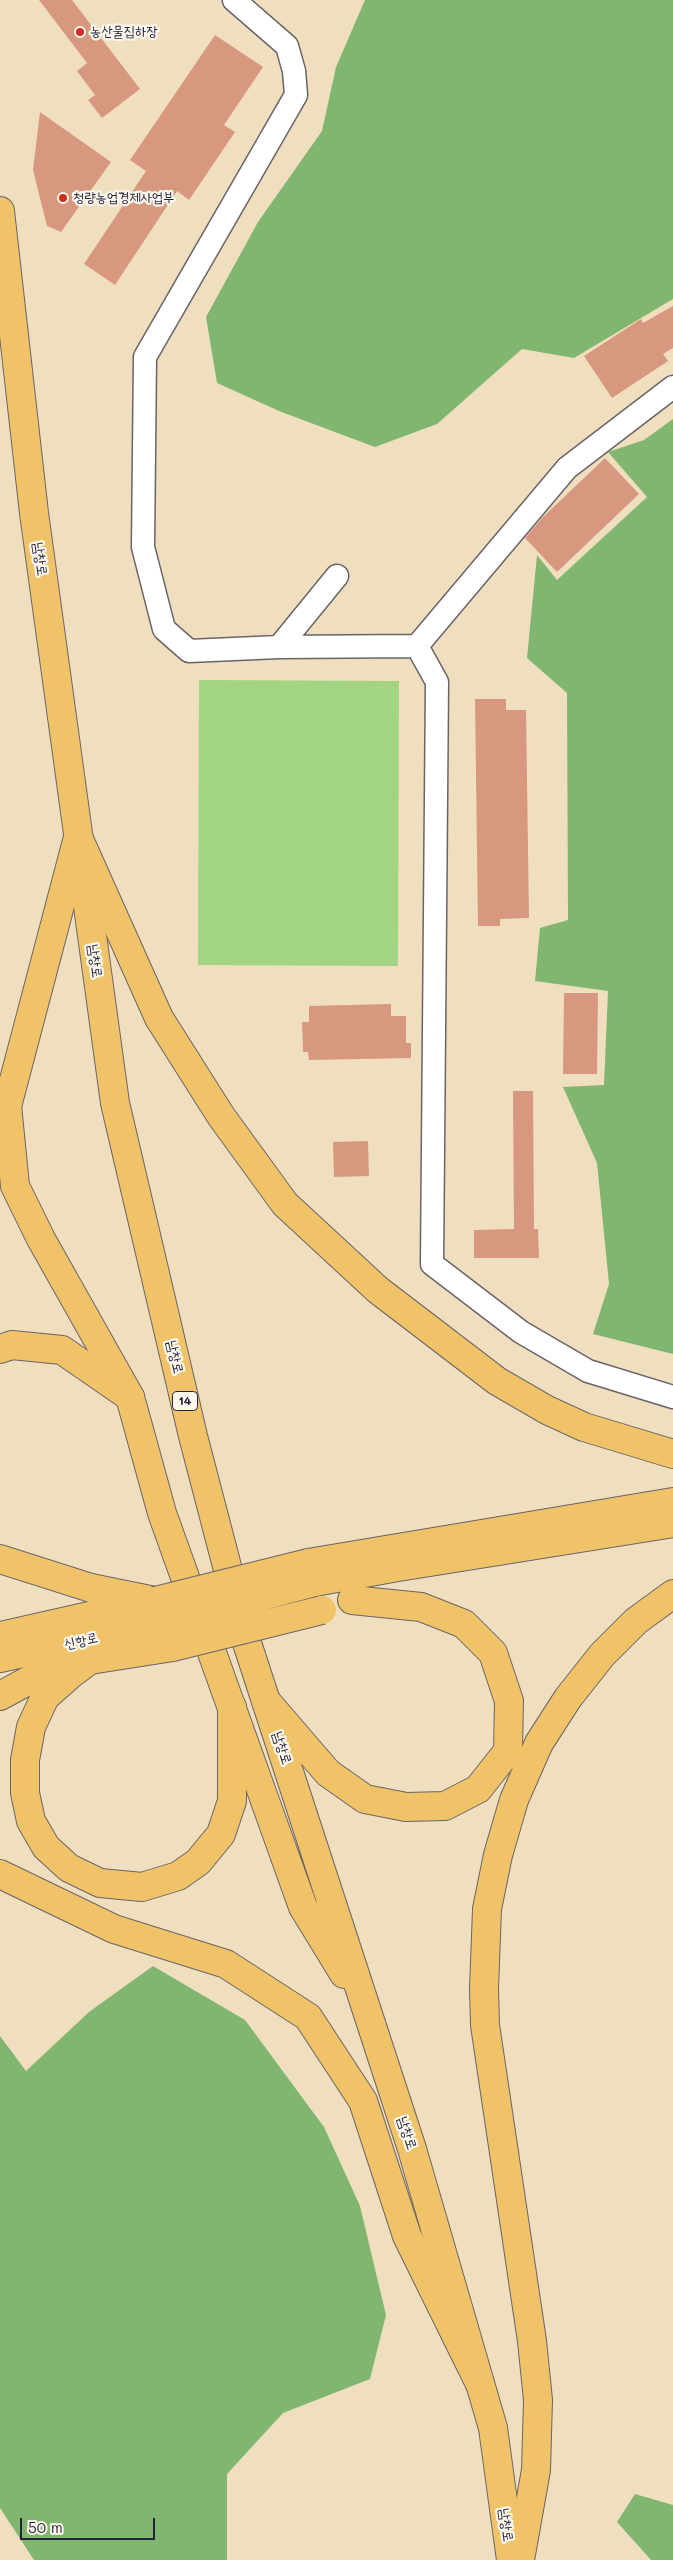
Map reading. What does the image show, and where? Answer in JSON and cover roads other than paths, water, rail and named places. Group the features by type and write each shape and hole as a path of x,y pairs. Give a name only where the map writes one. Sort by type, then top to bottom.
{"main road":[{"name":"남창로","path":"0,211 34,513 115,1103 196,1445 247,1643 412,2149 493,2428 511,2560"},
{"path":"0,1133 78,836"},
{"path":"78,836 159,1018 220,1116 285,1204 378,1290 496,1381 547,1410 584,1427 673,1454"},
{"path":"7,1105 15,1186 54,1262 130,1397 162,1514 303,1907 369,2016"},
{"path":"0,1349 12,1345 62,1350 130,1397"},
{"path":"0,1696 35,1677 90,1660 163,1624 312,1572 673,1502"},
{"path":"312,1572 517,1547 673,1522"},
{"path":"0,1559 91,1588 163,1624 322,1610 517,1547"},
{"path":"520,2560 536,2470 538,2400 532,2341 485,2025 484,1989 488,1909 498,1855 514,1800 540,1743 568,1698 602,1655 636,1621 673,1594"},
{"path":"266,1701 328,1773 365,1799 406,1808 445,1806 478,1789 508,1750 509,1701 493,1654 464,1624 421,1607 352,1600"},
{"name":"신항로","path":"0,1636 163,1624"},
{"name":"신항로","path":"0,1658 163,1624"},
{"path":"90,1660 45,1697 31,1726 25,1760 25,1793 31,1821 46,1847 69,1868 100,1883 142,1887 178,1876 198,1862 220,1834 232,1802 232,1707"},
{"path":"0,1874 114,1930 226,1964 308,2017 363,2101 407,2236 480,2384"}],"street":[{"path":"234,0 287,46 294,71 296,95 145,357 143,547 164,629 189,651 279,647 417,646 567,468 673,387"},
{"path":"279,647 338,576"},
{"path":"417,646 437,682 432,1264 521,1332 588,1371 673,1397"}],"place":[{"name":"농산물집하장","path":"80,32"},
{"name":"청량농업경제사업부","path":"63,198"}]}
